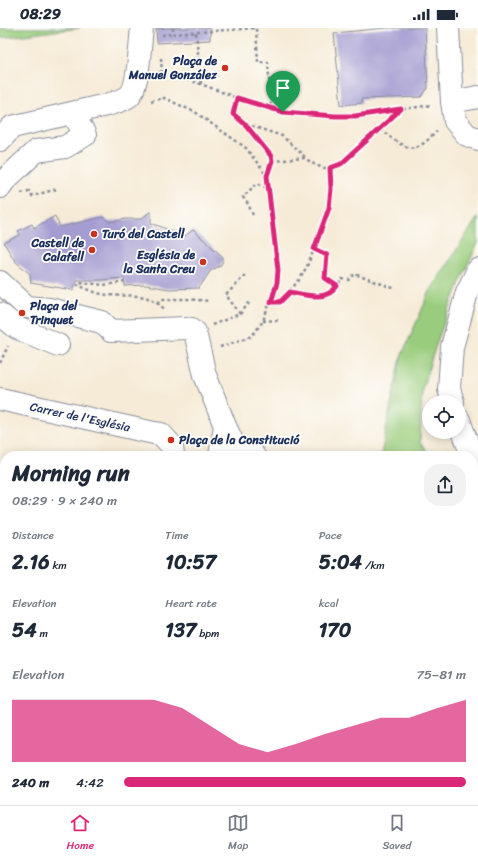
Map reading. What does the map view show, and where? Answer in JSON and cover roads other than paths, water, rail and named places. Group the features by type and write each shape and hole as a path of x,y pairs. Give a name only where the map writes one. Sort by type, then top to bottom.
{"street":[{"path":"0,140 12,127 106,105 130,96 135,86 142,28"},
{"path":"448,28 452,102 455,121 466,135 478,139"},
{"path":"452,102 478,98"},
{"path":"9,190 4,181 36,151 66,147 85,135 73,113"},
{"path":"451,395 449,390 452,346 467,292 478,270"},
{"path":"0,282 28,307 49,309 102,322 111,331 169,328 203,329 200,354 210,390 234,445 245,451"},
{"path":"17,328 28,307"},
{"path":"0,314 17,328 58,345"},
{"name":"Carrer de l'Església","path":"0,399 161,434 172,446 172,451"},
{"path":"221,451 225,426"},
{"path":"466,438 471,451"}],"place":[{"name":"Plaça de Manuel González","path":"225,68"},
{"name":"Turó del Castell","path":"94,234"},
{"name":"Castell de Calafell","path":"92,250"},
{"name":"Església de la Santa Creu","path":"203,262"},
{"name":"Plaça del Trinquet","path":"22,313"},
{"name":"Plaça de la Constitució","path":"171,440"}]}
